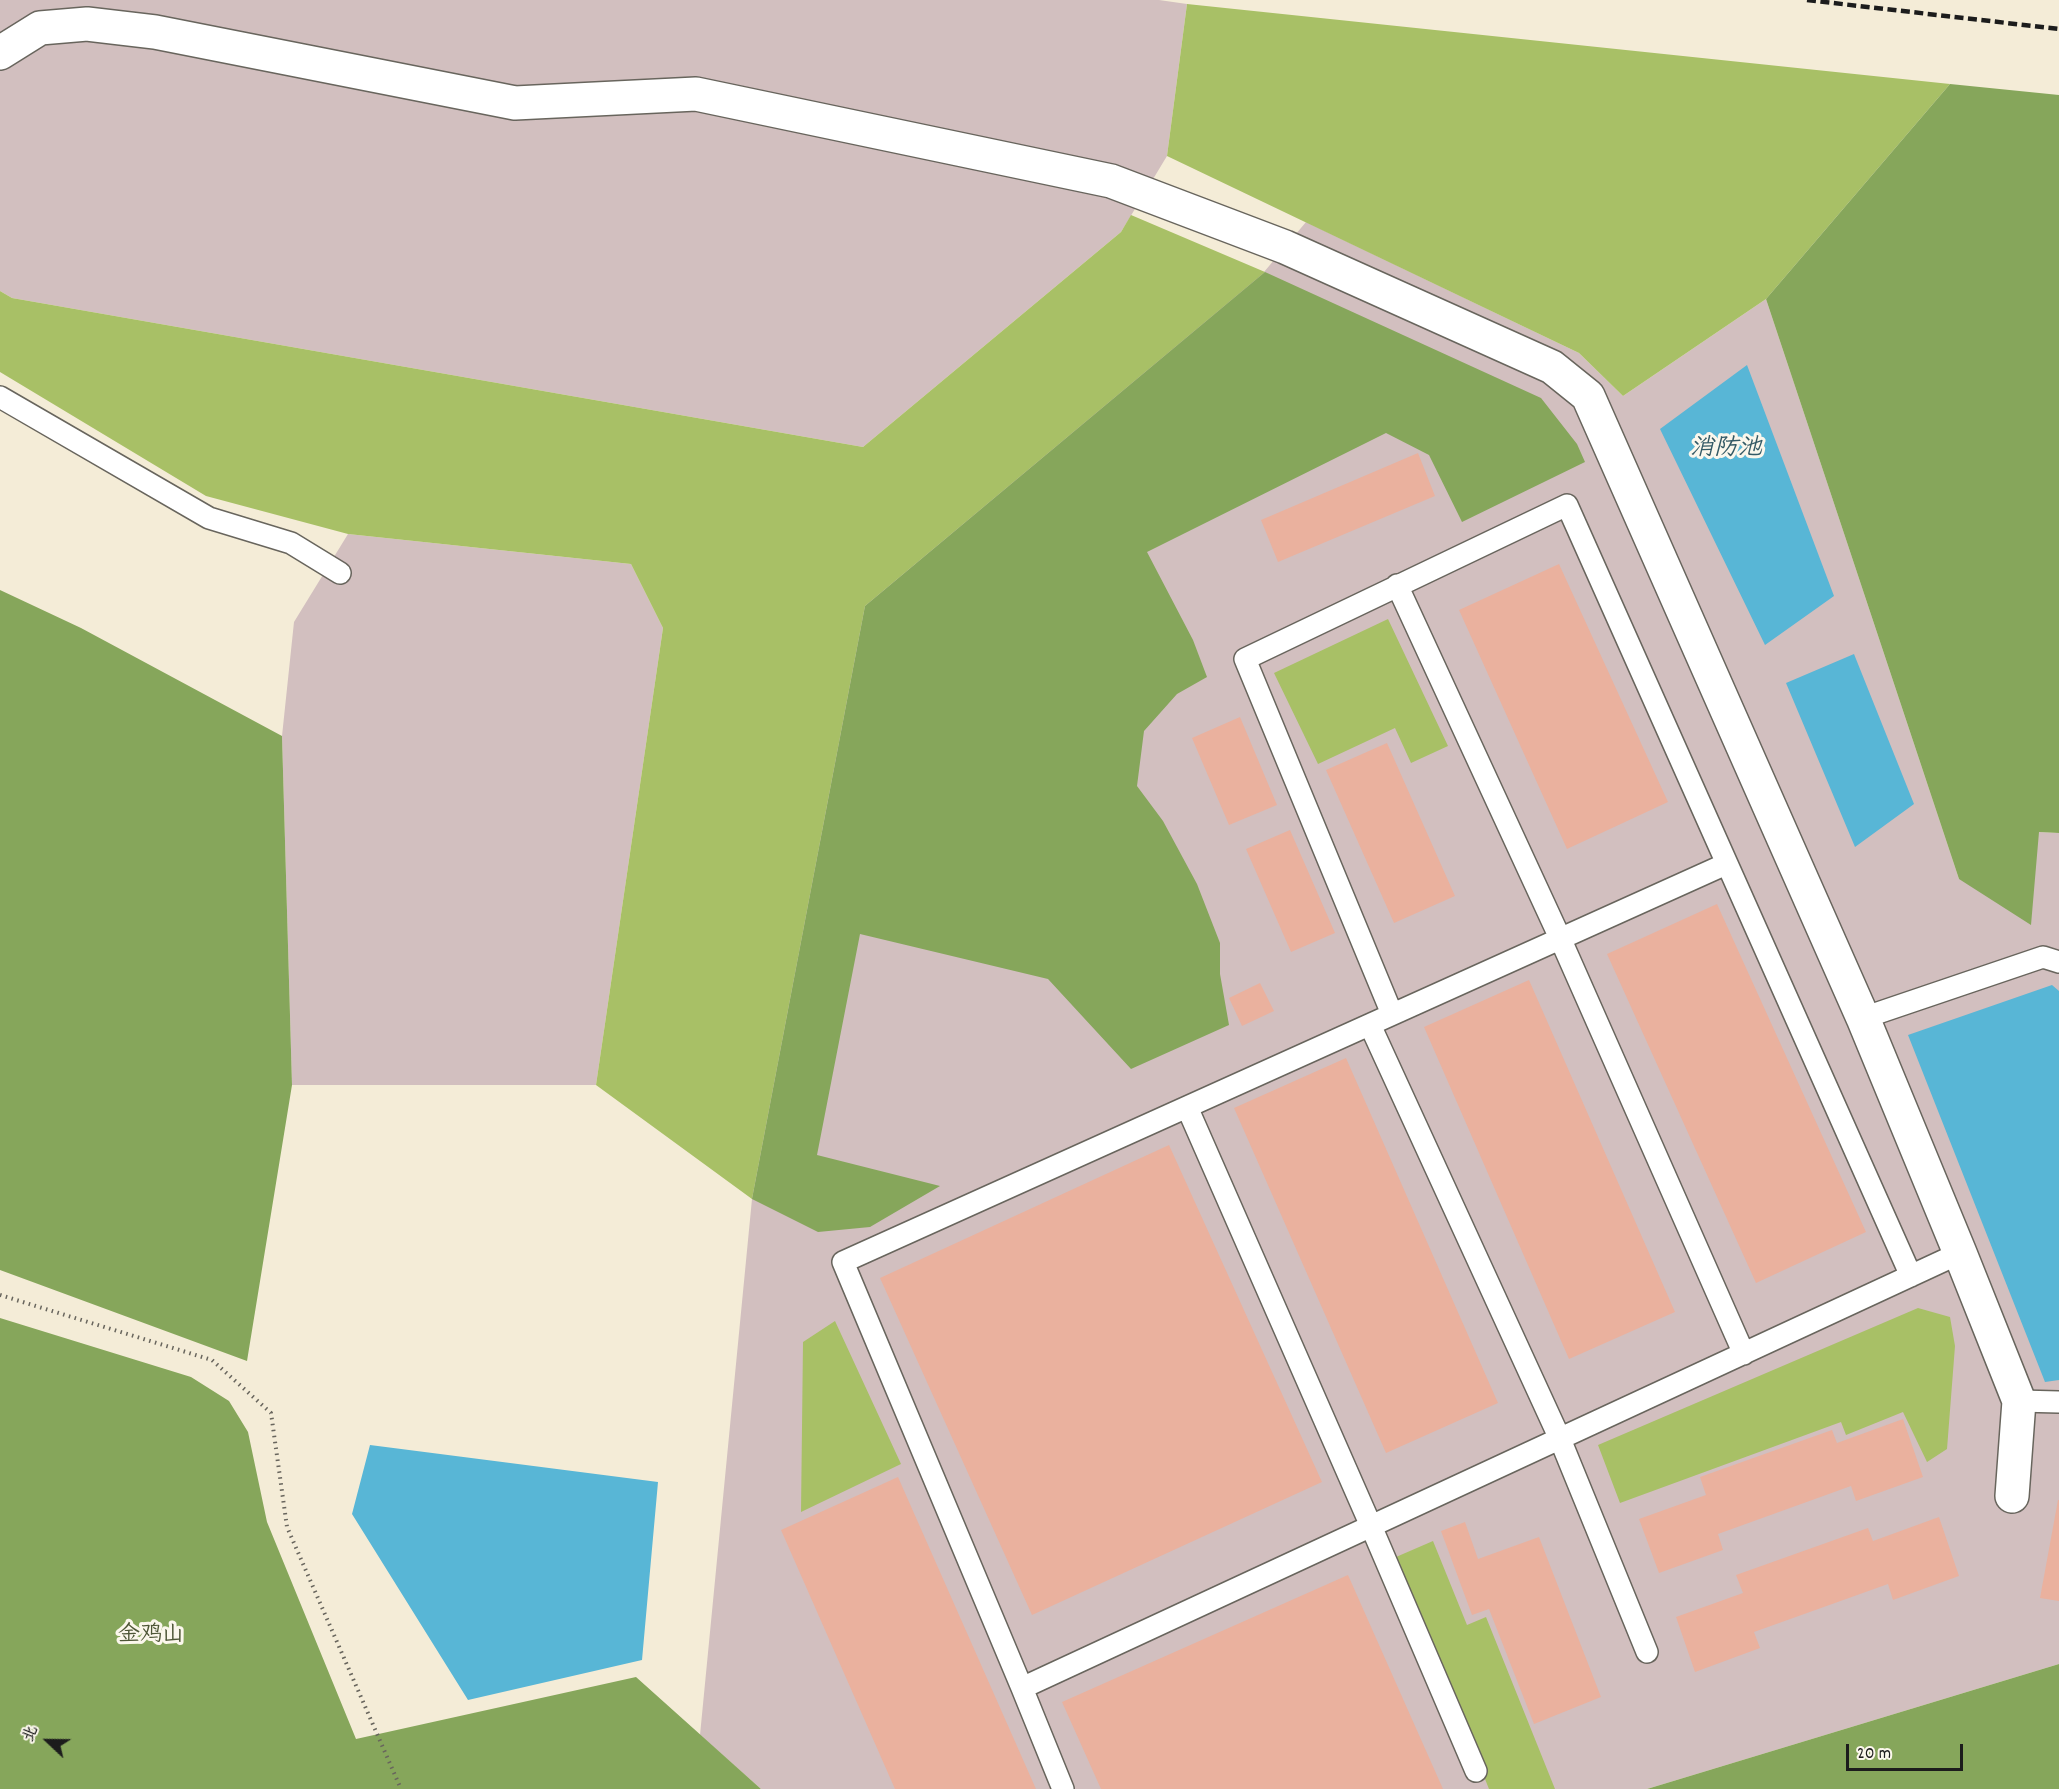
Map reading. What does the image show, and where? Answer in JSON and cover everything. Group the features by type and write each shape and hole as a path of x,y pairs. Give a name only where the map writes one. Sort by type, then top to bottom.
{"street":[{"path":"0,53 40,28 87,24 155,32 515,103 696,94 1111,181 1285,247 1552,367 1588,396 1863,1018 1960,1253 2019,1401 2012,1496"}],"lane":[{"path":"0,397 209,518 291,543 340,573"},
{"path":"1392,1014 1245,658 1566,505 1911,1276"},
{"path":"1397,585 1560,938 1744,1354"},
{"path":"1062,1789 1022,1688 843,1262 1726,864"},
{"path":"1863,1018 2043,957 2059,962"},
{"path":"1370,1025 1560,1439 1647,1652"},
{"path":"1187,1107 1476,1771"},
{"path":"1022,1688 1960,1253"},
{"path":"2019,1401 2059,1402"}],"path":[{"path":"0,1294 212,1360 271,1413 287,1527 401,1789"}],"shaded area":[{"path":"0,0 1159,0 1187,4 1167,156 1121,232 863,447 12,298 0,291"},
{"path":"1306,222 1579,353 1623,396 1766,299 1959,879 2039,832 2059,833 2059,1664 1647,1789 761,1789 700,1735 752,1199 865,606 1264,272"},
{"path":"348,534 631,564 663,628 596,1085 292,1085 282,736 294,622"}],"green space":[{"path":"1187,4 1950,84 1766,299 1623,396 1579,353 1167,156"},
{"path":"1950,84 2059,95 2059,833 2039,832 2031,925 1959,879 1766,299"},
{"path":"1131,215 1265,272 865,606 752,1199 596,1085 663,628 631,564 348,534 206,496 0,372 0,291 12,298 863,447 1121,232"},
{"path":"1265,272 1541,398 1577,444 1585,462 1462,522 1429,455 1386,433 1147,552 1193,640 1207,677 1177,694 1144,731 1137,786 1163,821 1197,884 1220,943 1220,974 1229,1025 1131,1069 1048,979 860,934 817,1155 940,1186 870,1227 818,1232 752,1199 865,606"},
{"path":"0,590 81,628 282,736 292,1085 247,1361 0,1270"},
{"path":"1388,619 1448,746 1411,763 1395,728 1318,764 1274,673"},
{"path":"1918,1308 1950,1317 1955,1346 1947,1449 1927,1462 1903,1412 1846,1435 1841,1422 1620,1503 1598,1445"},
{"name":"金鸡山","path":"0,1318 191,1377 229,1401 248,1432 267,1522 356,1739 636,1677 761,1789 0,1789"},
{"path":"835,1321 901,1464 801,1512 803,1342"},
{"path":"1433,1541 1467,1625 1486,1617 1555,1789 1489,1789 1396,1557"},
{"path":"2059,1664 2059,1789 1647,1789"}],"water":[{"name":"消防池","path":"1747,365 1834,596 1765,645 1660,429"},
{"path":"1854,654 1914,804 1855,847 1786,683"},
{"path":"2052,985 2059,991 2059,1380 2045,1382 1908,1035"},
{"path":"370,1445 658,1482 642,1660 468,1700 352,1514"}],"building":[{"path":"1418,453 1435,496 1278,562 1261,520"},
{"path":"1559,564 1668,802 1567,849 1459,610"},
{"path":"1240,717 1277,805 1229,825 1192,738"},
{"path":"1387,743 1455,896 1394,923 1326,770"},
{"path":"1290,830 1335,933 1291,952 1246,849"},
{"path":"1717,904 1866,1232 1756,1283 1607,954"},
{"path":"1529,980 1675,1312 1569,1359 1424,1027"},
{"path":"1260,983 1274,1011 1242,1026 1229,998"},
{"path":"1346,1058 1498,1403 1386,1453 1234,1108"},
{"path":"1169,1145 1322,1482 1032,1615 880,1278"},
{"path":"1903,1419 1923,1477 1856,1501 1851,1486 1718,1534 1723,1550 1659,1573 1639,1519 1706,1495 1700,1477 1832,1430 1837,1443"},
{"path":"898,1477 1036,1789 895,1789 781,1530"},
{"path":"2059,1500 2059,1601 2040,1598"},
{"path":"1939,1517 1959,1576 1893,1600 1888,1584 1754,1632 1760,1648 1695,1672 1676,1617 1743,1593 1736,1575 1868,1528 1873,1541"},
{"path":"1465,1522 1478,1559 1539,1537 1601,1697 1534,1724 1489,1609 1472,1615 1441,1531"},
{"path":"1348,1575 1443,1789 1101,1789 1062,1702"}],"railway":[{"path":"1807,0 2059,29"}]}
